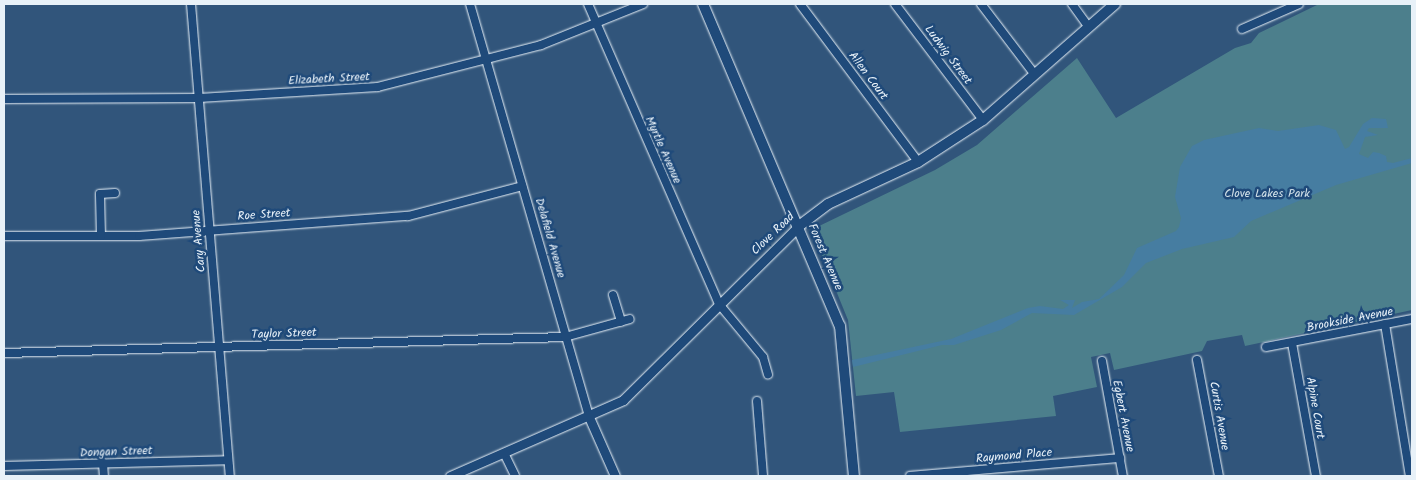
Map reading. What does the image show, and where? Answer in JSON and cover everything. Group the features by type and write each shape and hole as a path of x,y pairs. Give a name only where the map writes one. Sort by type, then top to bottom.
{"main road":[{"name":"Forest Avenue","path":"703,4 840,326 854,476"},
{"name":"Clove Road","path":"799,226 828,204 918,162 984,120 1114,4"}],"street":[{"name":"Cary Avenue","path":"190,4 230,476"},
{"name":"Delafield Avenue","path":"470,4 589,417 615,476"},
{"name":"Myrtle Avenue","path":"588,4 719,304 763,357 768,374"},
{"name":"Elizabeth Street","path":"4,99 199,98 378,87 486,62 596,24 643,4"},
{"name":"Allen Court","path":"800,4 918,162"},
{"name":"Ludwig Street","path":"895,4 984,120"},
{"path":"981,4 1035,75"},
{"path":"1072,4 1088,26"},
{"path":"1242,29 1299,4"},
{"name":"Roe Street","path":"4,236 102,236 408,216 522,186"},
{"path":"102,236 100,194 115,193"},
{"name":"Clove Road","path":"450,476 589,417 623,400 799,226"},
{"path":"613,295 621,322"},
{"name":"Taylor Street","path":"4,353 565,337 630,319"},
{"name":"Brookside Avenue","path":"1266,347 1412,319"},
{"path":"1386,324 1410,476"},
{"name":"Alpine Court","path":"1292,343 1316,476"},
{"name":"Curtis Avenue","path":"1197,360 1219,476"},
{"name":"Egbert Avenue","path":"1102,361 1123,476"},
{"path":"758,401 762,476"},
{"path":"504,453 515,476"},
{"name":"Raymond Place","path":"910,476 1120,458"},
{"name":"Dongan Street","path":"4,466 228,460"},
{"path":"103,463 104,476"}],"green space":[{"name":"Clove Lakes Park","path":"1319,4 1412,4 1412,310 1245,346 1242,335 1207,341 1202,351 1114,370 1110,353 1091,357 1097,387 1053,396 1056,416 900,432 894,392 856,396 848,320 813,234 815,228 935,170 977,145 1077,58 1116,118 1235,48 1251,43 1259,33"}],"water":[{"path":"1372,118 1386,119 1388,128 1369,128 1367,131 1378,135 1365,137 1359,154 1368,158 1373,152 1379,153 1386,156 1387,162 1393,163 1412,158 1412,163 1336,185 1251,221 1234,237 1182,249 1146,263 1122,287 1074,315 1032,313 1001,330 954,345 942,345 853,367 852,360 951,339 1028,308 1040,306 1063,309 1069,305 1060,300 1075,300 1072,308 1082,302 1099,299 1124,275 1137,248 1176,231 1179,227 1181,218 1175,197 1180,167 1192,146 1204,140 1259,128 1278,131 1319,125 1336,130 1345,149 1349,147 1363,124"}]}
